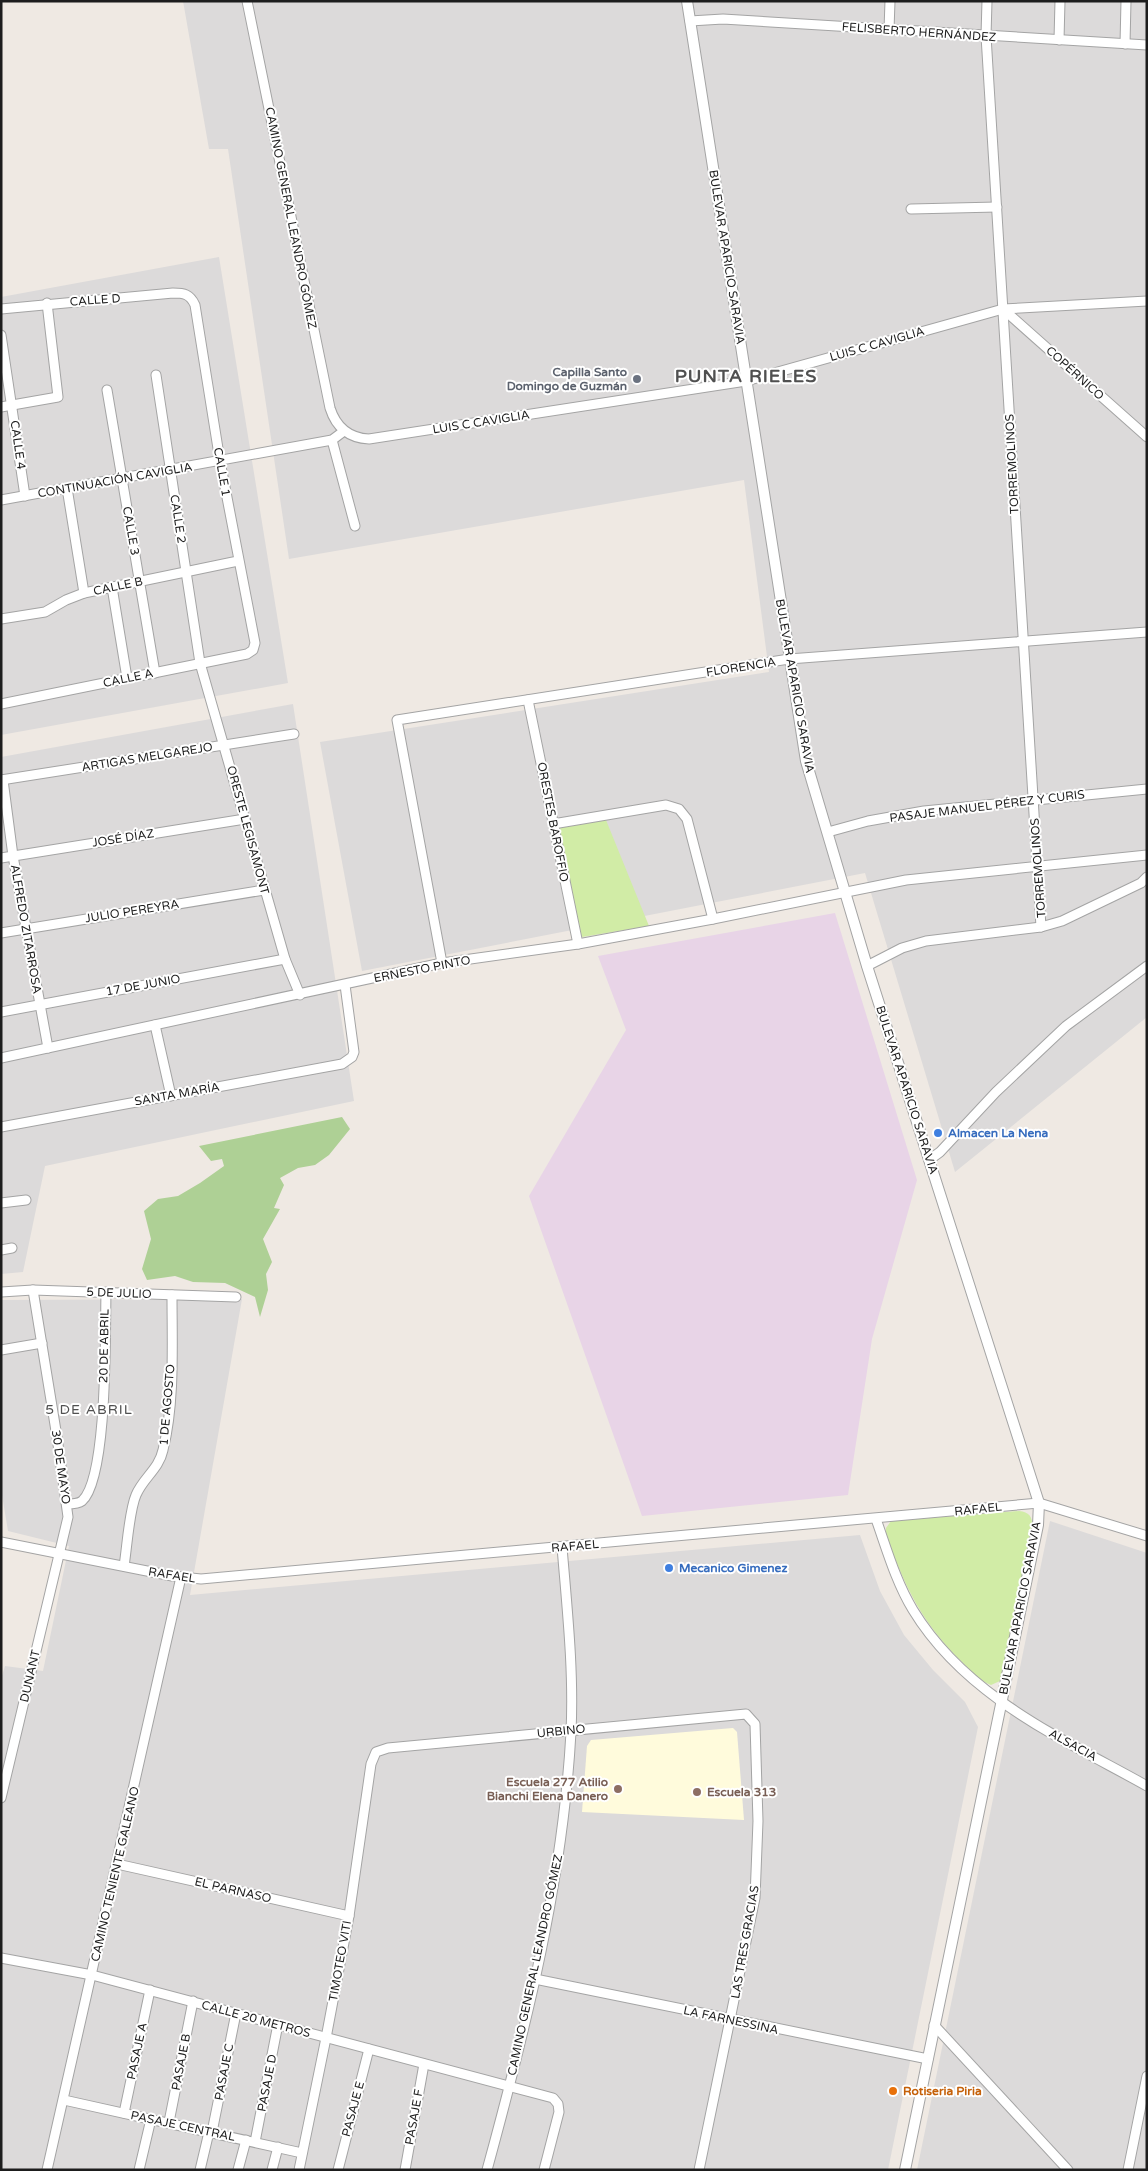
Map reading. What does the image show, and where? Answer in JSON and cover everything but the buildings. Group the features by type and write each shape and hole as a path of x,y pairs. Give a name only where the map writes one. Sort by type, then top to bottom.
{"street":[{"name":"CAMINO GENERAL LEANDRO GÓMEZ","path":"247,1 330,408 335,422 344,431"},
{"name":"BULEVAR APARICIO SARAVIA","path":"687,1 806,761 867,966 1039,1503 1038,1525 905,2170"},
{"path":"888,30 890,1"},
{"name":"TORREMOLINOS","path":"987,1 986,36 1041,927"},
{"path":"1059,40 1060,1"},
{"path":"1125,44 1126,1"},
{"name":"FELISBERTO HERNÁNDEZ","path":"690,21 723,19 1147,46"},
{"path":"911,209 997,207"},
{"name":"CALLE D","path":"1,309 48,303 173,293 188,295"},
{"name":"CALLE 1","path":"188,295 195,304 220,461 255,643 253,650"},
{"name":"LUIS C CAVIGLIA","path":"344,431 356,437 369,439 746,381 1003,309 1147,300"},
{"path":"1,407 58,397 48,303"},
{"name":"COPÉRNICO","path":"1003,309 1147,437"},
{"name":"CALLE 4","path":"1,335 25,496"},
{"name":"CALLE 2","path":"156,375 200,664"},
{"name":"CALLE 3","path":"107,390 155,673"},
{"name":"CONTINUACIÓN CAVIGLIA","path":"1,500 332,440 344,431"},
{"path":"332,440 355,526"},
{"path":"68,488 84,593"},
{"name":"CALLE B","path":"1,619 39,614 84,593 238,561"},
{"path":"112,587 127,678"},
{"name":"FLORENCIA","path":"442,963 397,720 790,659 1147,632"},
{"name":"CALLE A","path":"1,704 247,654 253,650"},
{"name":"ORESTE LEGISAMONT","path":"200,664 284,959 300,995"},
{"name":"ORESTES BAROFFIO","path":"528,700 578,944"},
{"name":"ARTIGAS MELGAREJO","path":"2,780 294,734"},
{"name":"ALFREDO ZITARROSA","path":"2,780 13,856 48,1048"},
{"name":"PASAJE MANUEL PÉREZ Y CURIS","path":"828,832 868,821 924,811 980,807 1033,799 1147,789"},
{"path":"553,824 666,805 679,809 687,819 713,919"},
{"name":"JOSÉ DÍAZ","path":"1,858 245,819"},
{"name":"ERNESTO PINTO","path":"1,1058 442,963 578,944 906,880 1147,855"},
{"path":"867,966 902,948 926,941 1041,927 1062,921 1141,882 1147,877"},
{"name":"JULIO PEREYRA","path":"1,933 264,890"},
{"name":"17 DE JUNIO","path":"1,1012 284,959"},
{"path":"929,1160 940,1152 996,1092 1066,1026 1147,966"},
{"name":"SANTA MARÍA","path":"1,1127 342,1064 352,1057 354,1046 345,985"},
{"path":"154,1025 171,1096"},
{"path":"1,1203 26,1200"},
{"path":"1,1250 12,1248"},
{"name":"5 DE JULIO","path":"1,1292 34,1290 236,1297"},
{"name":"30 DE MAYO","path":"34,1290 67,1504 68,1517 58,1554"},
{"name":"20 DE ABRIL","path":"67,1504 76,1504 83,1499 97,1462 102,1434 106,1292"},
{"name":"1 DE AGOSTO","path":"124,1566 135,1496 159,1463 163,1451 171,1383 172,1295"},
{"path":"1,1350 42,1343"},
{"name":"RAFAEL","path":"1,1542 181,1577 215,1579 1039,1503 1147,1536"},
{"name":"ALSACIA","path":"876,1519 904,1593 931,1636 969,1677 1022,1717 1147,1786"},
{"name":"CAMINO GENERAL LEANDRO GÓMEZ","path":"487,2170 510,2086 535,1979 559,1852 567,1791 571,1730 569,1630 562,1547"},
{"name":"DUNANT","path":"1,1798 58,1554"},
{"name":"CAMINO TENIENTE GALEANO","path":"47,2170 181,1577"},
{"name":"URBINO","path":"376,1752 388,1748 746,1714"},
{"name":"LAS TRES GRACIAS","path":"699,2170 731,2020 754,1898 758,1840 755,1724 746,1714"},
{"name":"TIMOTEO VITI","path":"299,2170 349,1916 371,1764 376,1752"},
{"name":"EL PARNASO","path":"117,1864 349,1916"},
{"name":"CALLE 20 METROS","path":"1,1958 92,1975 553,2098 558,2104 559,2112 544,2170"},
{"name":"LA FARNESSINA","path":"535,1979 928,2059"},
{"name":"PASAJE A","path":"124,2113 150,1990"},
{"name":"PASAJE B","path":"169,2122 193,2001"},
{"name":"PASAJE C","path":"200,2170 236,2013"},
{"name":"PASAJE D","path":"238,2170 251,2141 278,2024"},
{"path":"934,2025 1068,2170"},
{"name":"PASAJE E","path":"338,2170 369,2049"},
{"name":"PASAJE F","path":"406,2170 424,2064"},
{"path":"1128,2170 1147,2076"},
{"name":"PASAJE CENTRAL","path":"64,2100 302,2153"},
{"path":"139,2170 151,2119"},
{"path":"272,2170 278,2147"}],"shaded area":[{"path":"183,1 1147,1 1147,1017 955,1172 865,873 362,971 320,742 769,672 744,480 289,559 228,149 209,149"},
{"path":"219,257 288,683 1,735 1,297"},
{"path":"293,704 354,1101 45,1166 23,1272 1,1274 1,757"},
{"path":"835,913 917,1180 872,1339 848,1495 642,1516 529,1196 626,1030 598,956"},
{"path":"242,1299 190,1595 860,1535 880,1591 904,1635 933,1670 965,1702 978,1727 888,2170 1,2170 1,1679 5,1666 43,1671 69,1546 8,1531 1,1489 1,1300"},
{"path":"1050,1521 1147,1553 1147,2170 917,2170"},
{"path":"733,1728 737,1732 744,1820 582,1812 587,1746 591,1740"}],"green space":[{"path":"606,820 649,926 582,937 579,935 559,830 562,826"},
{"path":"342,1117 350,1129 329,1155 315,1165 298,1168 280,1178 284,1185 274,1208 280,1209 263,1239 272,1262 266,1274 268,1290 260,1317 255,1297 225,1283 193,1282 175,1276 147,1280 142,1269 151,1239 144,1211 158,1199 178,1196 224,1166 222,1159 211,1161 199,1146"},
{"path":"1019,1511 1029,1514 1032,1529 1002,1676 1000,1681 991,1685 980,1679 967,1667 937,1635 926,1619 916,1604 900,1571 886,1534 886,1528 891,1521"}],"place":[{"name":"Capilla Santo Domingo de Guzmán","path":"637,379"},
{"name":"Almacen La Nena","path":"938,1133"},
{"name":"Mecanico Gimenez","path":"669,1568"},
{"name":"Escuela 277 Atilio Bianchi Elena Danero","path":"618,1789"},
{"name":"Escuela 313","path":"697,1792"},
{"name":"Rotiseria Piria","path":"893,2091"}],"district":[{"name":"PUNTA RIELES","path":"746,376"},
{"name":"5 DE ABRIL","path":"89,1409"}]}
